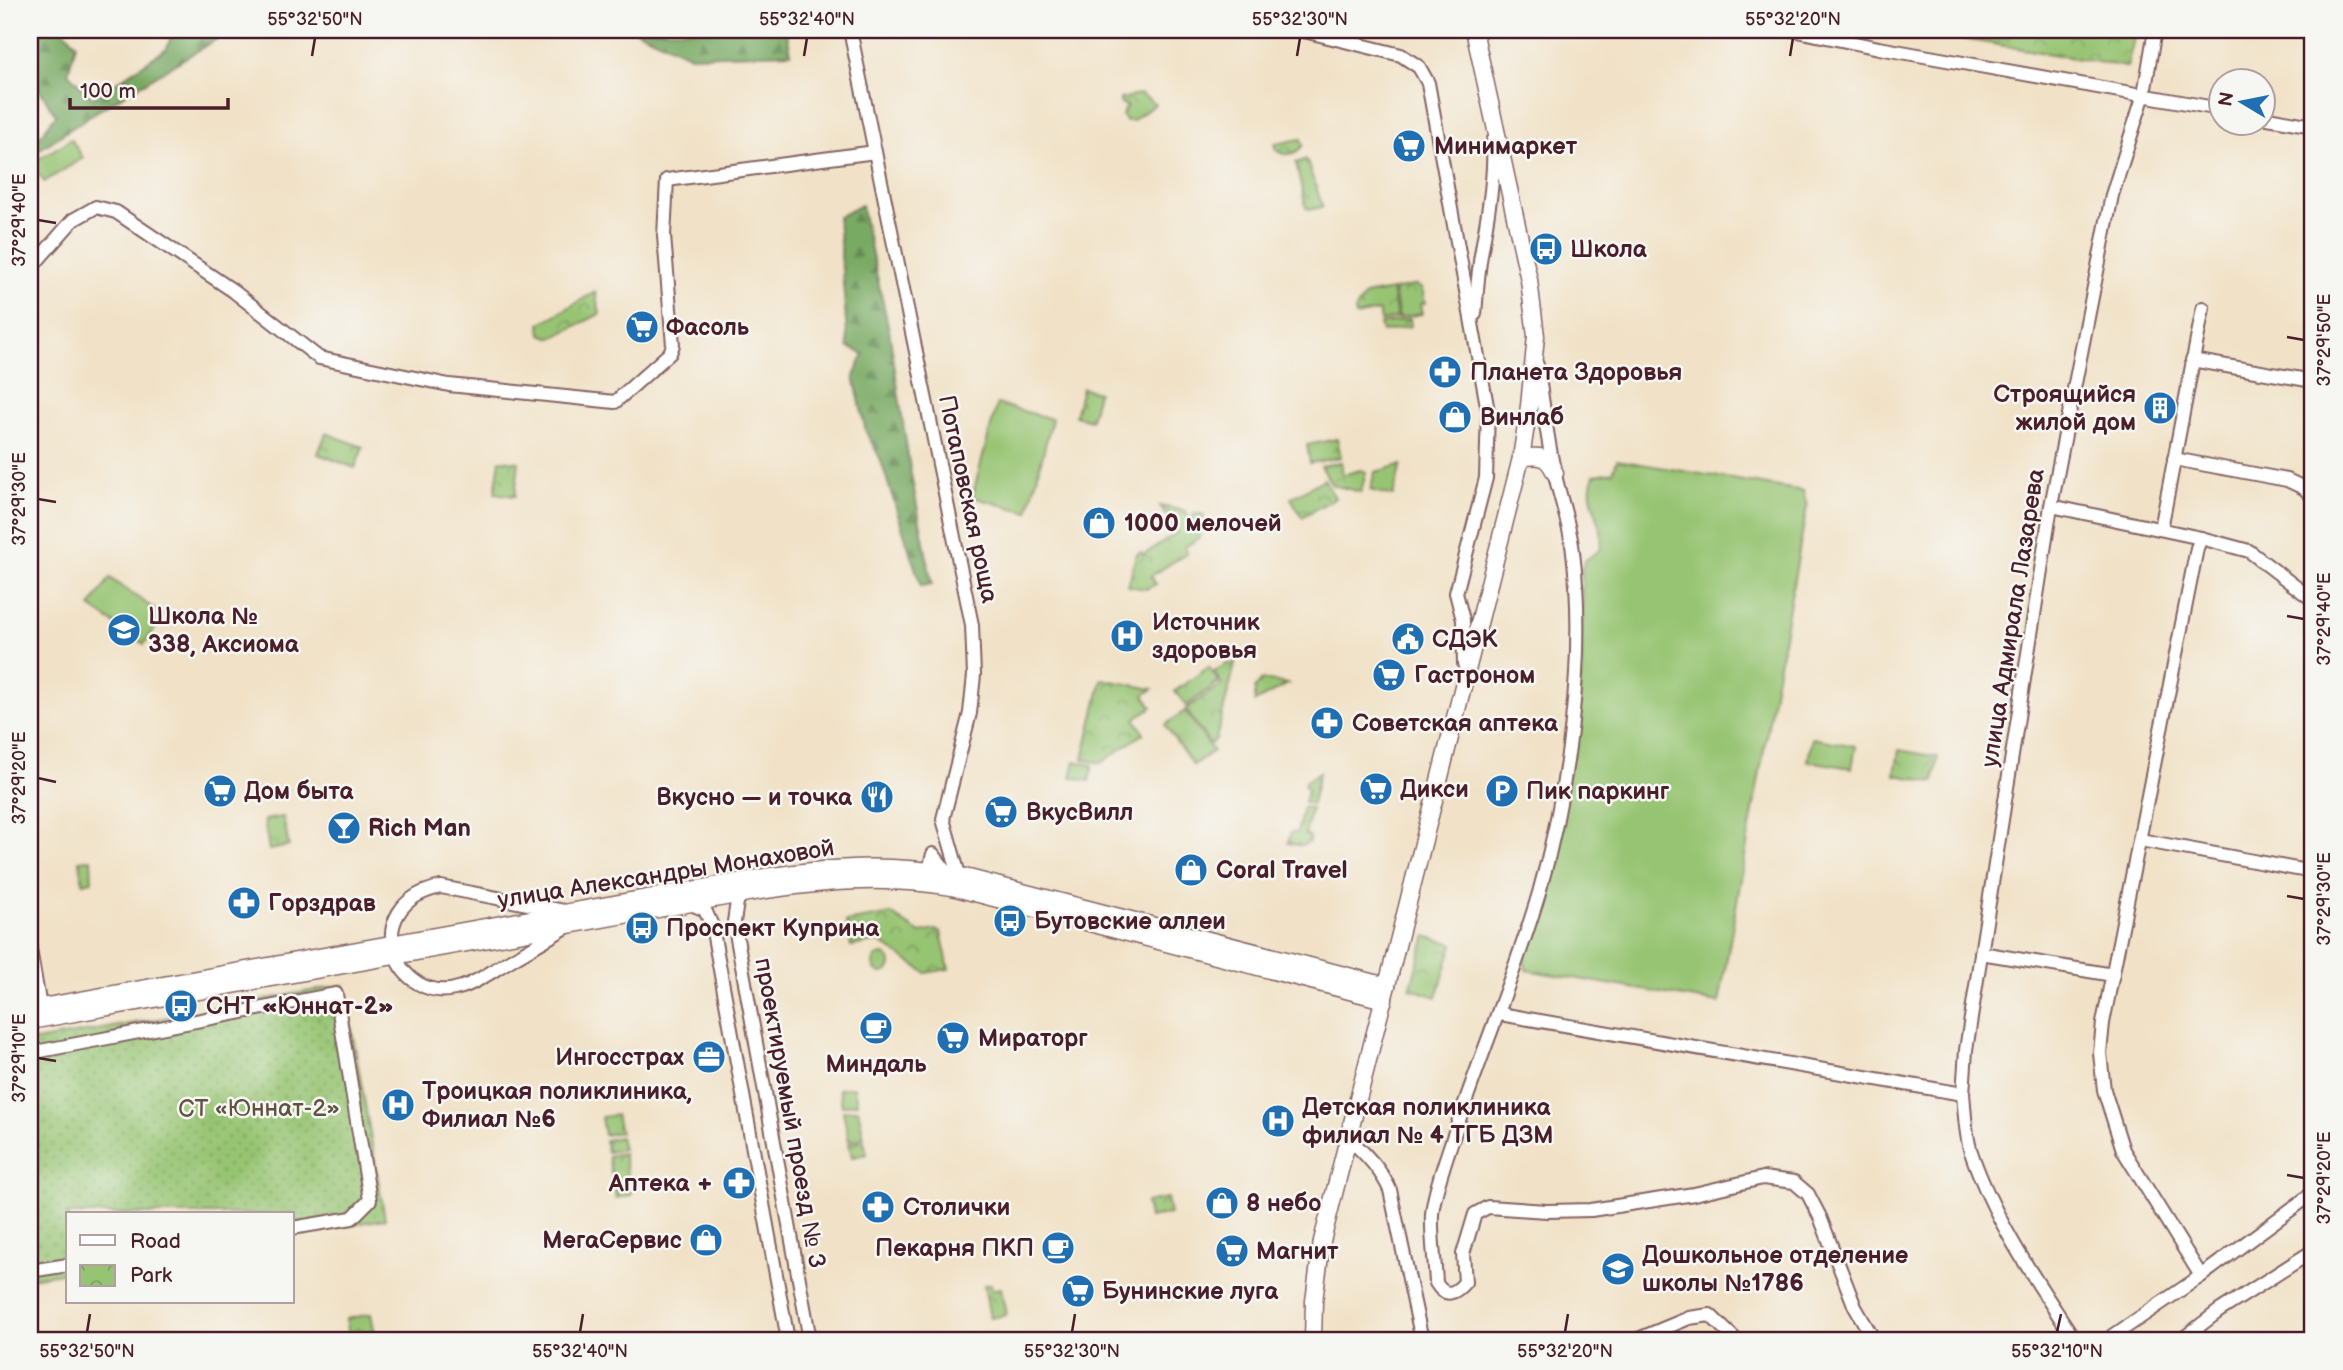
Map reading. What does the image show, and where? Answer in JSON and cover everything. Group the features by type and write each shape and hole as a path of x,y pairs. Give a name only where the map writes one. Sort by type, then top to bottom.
{"main road":[{"path":"1313,1340 1314,1301 1320,1253 1521,458 1535,351 1536,336 1529,280 1474,30"},
{"path":"1521,458 1536,456 1544,459 1550,462 1555,473"},
{"name":"улица Александры Монаховой","path":"35,1008 569,919 814,869 879,866 927,877 1002,900 1386,993"},
{"name":"улица Александры Монаховой","path":"569,919 689,904 831,881 927,877"},
{"name":"улица Александры Монаховой","path":"30,1021 393,950"}],"street":[{"name":"Потаповская роща","path":"850,30 967,595 974,653 970,713 943,819 965,896 933,854 927,877"},
{"path":"1300,30 1401,55 1419,67 1425,75 1487,399 1486,478 1456,593 1464,635 1461,695"},
{"path":"1793,30 1879,48 2206,105"},
{"name":"улица Адмирала Лазарева","path":"2075,1340 1990,1198 1970,1150 1963,1094 1966,1051 2051,506 2112,195 2144,94 2155,30"},
{"path":"1474,329 1494,156 1490,102"},
{"path":"2276,119 2313,126"},
{"path":"30,269 73,220 96,207 116,212 232,290 318,358 449,385 615,402 670,353 673,345 664,236 667,180 875,152"},
{"path":"1460,252 1465,259 1474,260 1481,251"},
{"path":"2161,529 2203,308"},
{"path":"1535,351 1555,473 1569,525 1573,553 1576,662 1568,743 1556,822 1540,891 1500,1014 1471,1085 1448,1153 1432,1213 1436,1283 1447,1294 1457,1292 1465,1282 1463,1254 1475,1214 1488,1207 1547,1211 1591,1210 1694,1194 1763,1178 1794,1182 1808,1194 1820,1217 1855,1307 1874,1340"},
{"path":"2192,360 2313,381"},
{"path":"2174,459 2287,481 2304,488 2313,497"},
{"path":"2051,506 2249,551 2313,600"},
{"path":"2201,538 2113,975 2100,1053 2104,1090 2123,1150 2201,1276"},
{"path":"2140,840 2313,872"},
{"path":"441,887 569,919 460,988 444,990 423,986 410,978 393,950 395,919 402,907 425,890 441,887"},
{"name":"проектируемый проезд № 3","path":"742,894 737,902 734,922 810,1340"},
{"name":"проектируемый проезд № 3","path":"689,904 705,910 712,926 788,1340"},
{"path":"30,949 35,1008"},
{"path":"1982,953 2113,975"},
{"path":"30,1053 336,994 370,1200 352,1218 294,1228"},
{"path":"1500,1014 1963,1094"},
{"path":"1349,1138 1371,1159 1390,1190 1422,1340"},
{"path":"2107,1340 2201,1276 2313,1193"},
{"path":"2181,1340 2218,1311 2313,1251"},
{"path":"30,1271 66,1265"},
{"path":"1636,1340 1689,1318 1710,1315 1736,1340"}],"green space":[{"path":"30,30 64,30 76,44 68,73 93,98 167,48 173,30 228,30 30,156 30,149 56,115 30,75"},
{"path":"635,30 786,30 791,53 691,56"},
{"path":"1911,30 2136,30 2127,67"},
{"path":"1141,94 1155,104 1132,121 1126,121 1122,115 1127,106 1120,103 1120,99"},
{"path":"71,139 83,158 44,182 32,163"},
{"path":"1301,139 1303,145 1294,153 1286,154 1275,149 1275,144"},
{"path":"1306,159 1323,207 1306,208 1296,163"},
{"path":"861,205 889,330 910,469 932,584 921,586 880,458 866,432 854,376 864,354 848,347 838,217"},
{"path":"1416,285 1422,289 1425,303 1420,304 1422,314 1399,318 1394,290"},
{"path":"1392,290 1397,318 1381,321 1379,311 1355,316 1355,311 1365,295"},
{"path":"595,292 600,314 552,338 541,334 540,324"},
{"path":"1410,319 1411,326 1382,332 1380,324"},
{"path":"1082,388 1098,392 1091,420 1075,416"},
{"path":"997,404 1052,419 1028,512 972,497"},
{"path":"326,433 363,447 355,468 318,454"},
{"path":"1337,439 1341,457 1310,463 1307,445"},
{"path":"500,460 519,462 515,496 495,493"},
{"path":"1617,460 1803,491 1807,506 1719,1003 1526,970 1524,958 1546,888 1574,741 1582,666 1582,568 1584,561 1600,550 1602,541 1592,500 1591,483 1594,475 1613,472"},
{"path":"1341,462 1343,475 1360,470 1366,472 1361,492 1332,485 1321,466"},
{"path":"1401,465 1393,496 1370,490 1375,472"},
{"path":"1324,479 1335,498 1302,517 1291,498"},
{"path":"1160,506 1185,511 1192,522 1194,513 1204,515 1199,538 1185,547 1187,553 1151,576 1156,584 1146,589 1128,586 1136,555 1141,552 1143,555 1177,533"},
{"path":"110,578 164,616 144,644 90,607"},
{"path":"1236,661 1216,739 1210,744 1186,709 1222,684 1214,672"},
{"path":"1209,667 1219,682 1186,706 1175,691"},
{"path":"1102,679 1153,689 1144,695 1152,707 1135,719 1144,733 1101,763 1083,759"},
{"path":"1262,680 1288,684 1255,702 1255,688"},
{"path":"1185,711 1213,751 1193,765 1165,725"},
{"path":"1812,738 1856,746 1852,768 1808,761"},
{"path":"1899,750 1938,757 1934,782 1895,775"},
{"path":"1075,761 1093,765 1089,781 1071,777"},
{"path":"1319,773 1312,804 1304,802 1308,787 1304,786 1305,782"},
{"path":"1303,807 1311,808 1305,835 1310,836 1309,842 1302,846 1288,843 1291,832 1297,833"},
{"path":"283,817 289,846 269,850 264,820"},
{"path":"91,859 92,881 83,883 79,861"},
{"path":"891,914 920,933 936,930 941,932 949,969 926,973 878,941 851,946 846,922"},
{"path":"1426,936 1453,944 1437,997 1410,988"},
{"path":"882,955 888,958 891,964 888,970 882,973 876,970 873,964 876,958"},
{"name":"СТ «Юннат-2»","path":"344,985 385,1219 294,1235 294,1212 66,1212 66,1272 30,1278 30,1042"},
{"path":"854,1087 857,1103 842,1106 839,1089"},
{"path":"858,1109 864,1138 849,1141 843,1111"},
{"path":"616,1115 620,1132 604,1135 601,1117"},
{"path":"620,1137 623,1149 607,1152 605,1140"},
{"path":"864,1141 867,1154 852,1157 849,1144"},
{"path":"623,1153 628,1179 613,1181 608,1156"},
{"path":"629,1182 631,1195 616,1198 614,1185"},
{"path":"1167,1198 1170,1214 1149,1218 1146,1202"},
{"path":"991,1284 992,1290 1001,1288 1006,1315 990,1318 984,1285"},
{"path":"371,1314 376,1339 350,1340 346,1319"}],"place":[{"name":"Минимаркет","path":"1409,146"},
{"name":"Школа","path":"1546,249"},
{"name":"Фасоль","path":"642,327"},
{"name":"Планета Здоровья","path":"1445,372"},
{"name":"Строящийся жилой дом","path":"2160,408"},
{"name":"Винлаб","path":"1455,417"},
{"name":"1000 мелочей","path":"1099,523"},
{"name":"Школа № 338, Аксиома","path":"124,630"},
{"name":"Источник здоровья","path":"1127,636"},
{"name":"СДЭК","path":"1408,639"},
{"name":"Гастроном","path":"1389,675"},
{"name":"Советская аптека","path":"1327,723"},
{"name":"Дикси","path":"1376,789"},
{"name":"Дом быта","path":"220,791"},
{"name":"Пик паркинг","path":"1502,791"},
{"name":"Вкусно — и точка","path":"877,797"},
{"name":"ВкусВилл","path":"1001,812"},
{"name":"Rich Man","path":"344,828"},
{"name":"Coral Travel","path":"1191,870"},
{"name":"Горздрав","path":"244,903"},
{"name":"Бутовские аллеи","path":"1010,921"},
{"name":"Проспект Куприна","path":"642,928"},
{"name":"СНТ «Юннат-2»","path":"181,1006"},
{"name":"Миндаль","path":"876,1028"},
{"name":"Мираторг","path":"953,1038"},
{"name":"Ингосстрах","path":"709,1057"},
{"name":"Троицкая поликлиника, Филиал №6","path":"398,1105"},
{"name":"Детская поликлиника филиал № 4 ТГБ ДЗМ","path":"1278,1121"},
{"name":"Аптека +","path":"739,1183"},
{"name":"8 небо","path":"1222,1203"},
{"name":"Столички","path":"878,1207"},
{"name":"МегаСервис","path":"706,1240"},
{"name":"Пекарня ПКП","path":"1058,1248"},
{"name":"Магнит","path":"1232,1251"},
{"name":"Дошкольное отделение школы №1786","path":"1618,1269"},
{"name":"Бунинские луга","path":"1078,1291"}]}
